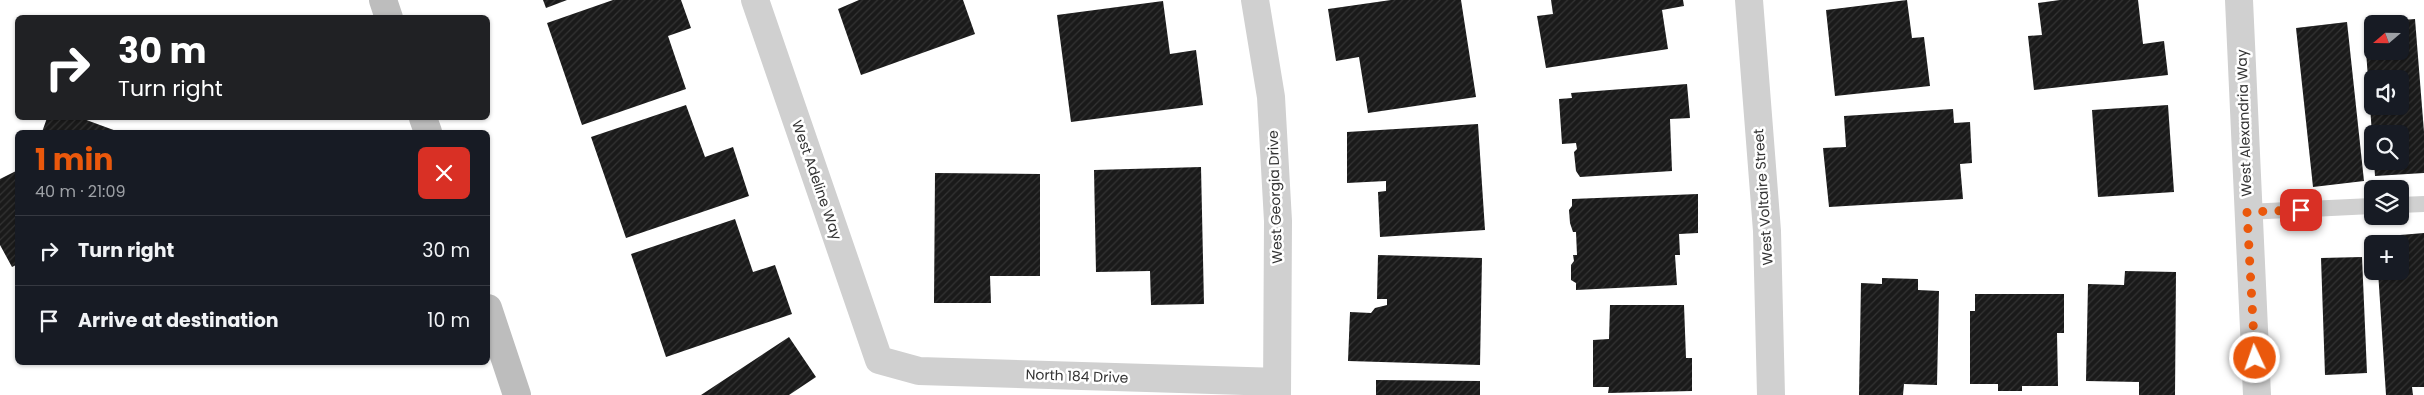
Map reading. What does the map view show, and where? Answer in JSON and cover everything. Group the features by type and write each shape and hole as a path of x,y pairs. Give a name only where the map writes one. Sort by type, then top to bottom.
{"main road":[{"path":"383,0 388,15"},
{"path":"490,314 517,395"}],"street":[{"name":"West Adeline Way","path":"755,0 879,360"},
{"name":"West Georgia Drive","path":"1255,0 1271,97 1278,222 1277,388"},
{"name":"West Voltaire Street","path":"1748,0 1767,231 1771,395"},
{"name":"West Alexandria Way","path":"2239,0 2247,212 2257,395"},
{"name":"North 184 Drive","path":"879,360 919,371 1277,388"}],"lane":[{"path":"2409,205 2424,204"},
{"path":"2247,212 2364,206"}],"building":[{"path":"543,0 567,0 546,8"},
{"path":"613,0 681,0 691,28 668,36 686,89 582,125 547,23"},
{"path":"859,0 963,0 975,34 861,75 838,9"},
{"path":"1391,0 1461,0 1476,97 1368,113 1359,57 1336,61 1328,9"},
{"path":"1551,0 1683,0 1684,6 1662,10 1668,49 1546,68 1537,16 1553,14"},
{"path":"1907,0 1912,38 1924,37 1930,86 1835,96 1826,10"},
{"path":"2060,0 2138,0 2143,44 2164,41 2168,75 2034,90 2028,36 2042,35 2038,3"},
{"path":"1163,1 1170,54 1196,50 1203,105 1071,122 1057,15"},
{"path":"2409,19 2415,19 2424,132 2424,173 2375,176 2375,170 2409,170 2409,125 2371,125 2371,115 2409,115 2409,70 2367,70 2367,60 2409,60"},
{"path":"2347,22 2364,181 2313,187 2296,28"},
{"path":"1687,84 1690,118 1670,119 1672,171 1580,177 1576,171 1574,152 1577,149 1576,143 1562,144 1559,99 1572,98 1571,93"},
{"path":"686,105 705,157 733,147 749,196 626,238 591,137"},
{"path":"2168,105 2174,192 2098,197 2092,110"},
{"path":"1953,109 1954,123 1970,122 1972,163 1960,164 1963,199 1829,207 1823,148 1846,147 1844,116"},
{"path":"46,120 86,120 114,130 43,130"},
{"path":"1478,124 1485,230 1380,237 1378,192 1386,191 1386,181 1347,183 1347,132"},
{"path":"1201,167 1204,304 1151,305 1150,271 1096,272 1094,170"},
{"path":"15,172 15,266 12,267 0,245 0,179"},
{"path":"935,173 1040,174 1040,276 990,276 991,303 934,303"},
{"path":"1698,194 1698,233 1679,234 1680,255 1675,255 1677,285 1576,290 1576,283 1571,280 1573,255 1577,255 1576,232 1573,232 1570,223 1569,210 1572,206 1572,199"},
{"path":"735,219 753,272 775,265 792,314 666,357 631,254"},
{"path":"2424,233 2424,387 2412,387 2413,395 2386,395 2379,280 2409,280 2409,235 2400,235"},
{"path":"1378,255 1482,258 1480,365 1348,361 1350,312 1371,313 1375,308 1387,305 1387,299 1377,299"},
{"path":"2362,257 2367,373 2325,375 2321,258"},
{"path":"2125,271 2176,272 2175,395 2139,395 2139,382 2086,381 2088,284 2124,285"},
{"path":"1882,278 1918,279 1918,290 1939,291 1937,385 1904,384 1903,395 1859,395 1861,283 1882,284"},
{"path":"1975,294 2064,294 2064,333 2057,333 2058,386 2022,386 2022,391 1998,391 1998,384 1970,384 1970,311 1975,311"},
{"path":"1610,305 1684,305 1686,358 1692,358 1692,391 1608,393 1609,387 1593,387 1593,340 1609,339"},
{"path":"789,337 816,377 789,395 701,395"},
{"path":"1376,380 1480,381 1480,395 1376,395"}],"route":[{"path":"2255,358 2247,212 2301,210"}]}
